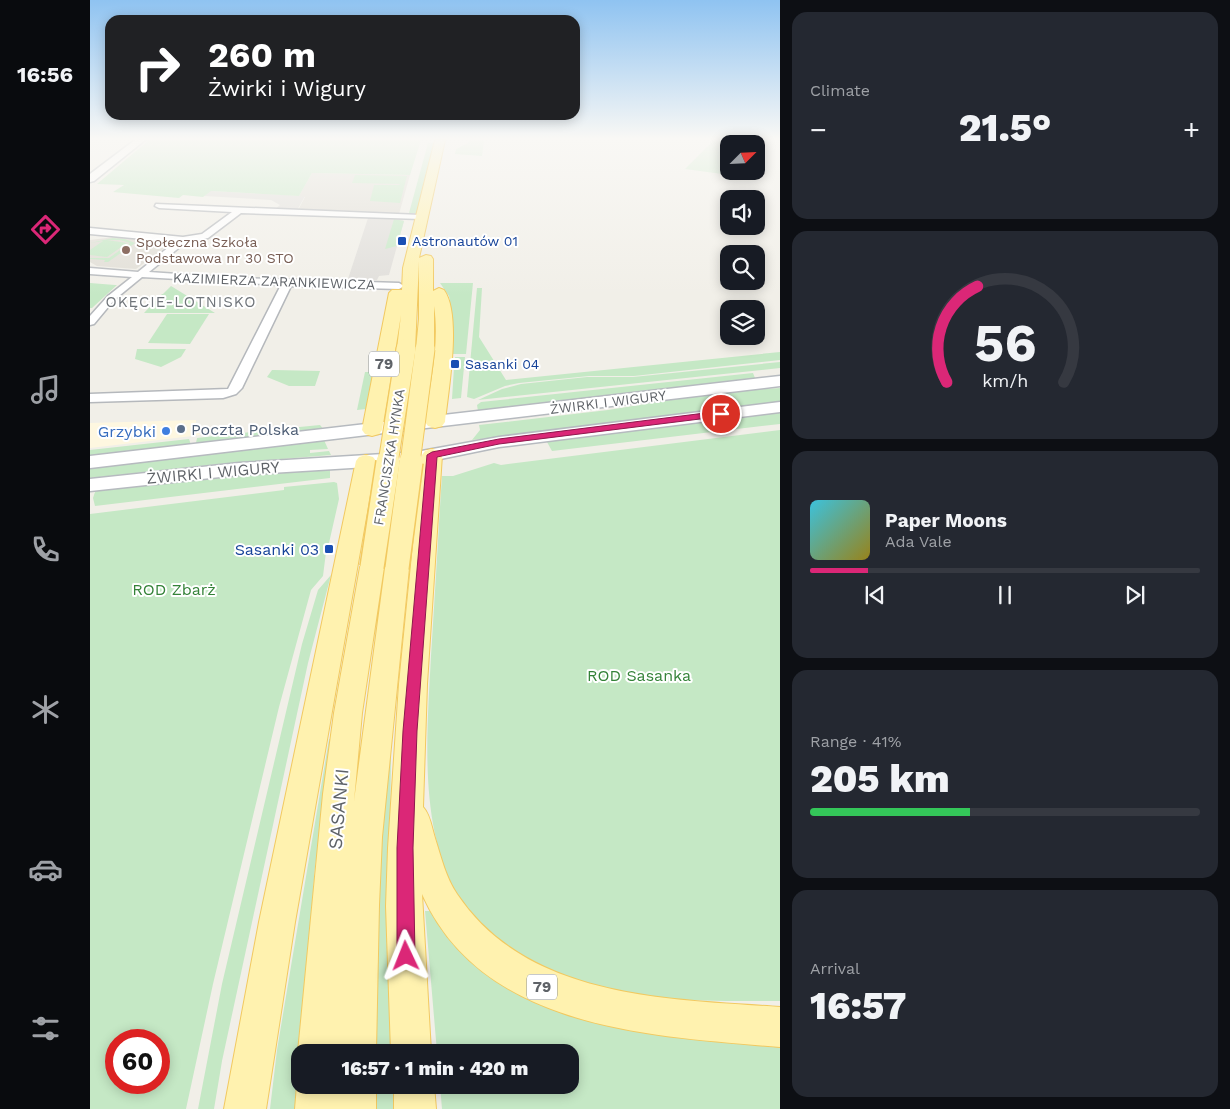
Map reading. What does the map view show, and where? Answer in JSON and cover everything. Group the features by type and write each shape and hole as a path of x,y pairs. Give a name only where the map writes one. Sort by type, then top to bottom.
{"main road":[{"name":"FRANCISZKA HYNKA","path":"384,568 415,349 427,319 418,266 421,217 427,192"},
{"name":"FRANCISZKA HYNKA","path":"418,266 437,192"},
{"name":"79","path":"245,1109 277,922 400,278 418,266 437,287 443,311 443,341 413,684 408,798 423,854 444,904 471,939 516,974 542,986 595,1004 676,1018 780,1027"},
{"name":"ŻWIRKI I WIGURY","path":"90,485 230,470 369,445 436,422 780,381"},
{"name":"ŻWIRKI I WIGURY","path":"90,462 369,445 432,455 499,442 780,407"},
{"name":"SASANKI","path":"319,1044 346,731 384,568"},
{"name":"SASANKI","path":"356,1044 358,952 384,568"},
{"path":"408,798 404,906 411,1044"},
{"path":"316,1094 316,1109"},
{"path":"355,1109 356,1094"},
{"path":"414,1094 415,1109"}],"street":[{"path":"159,206 239,211 421,217"},
{"path":"90,230 182,240 205,236 239,211"},
{"path":"90,322 111,298 138,274 182,240"},
{"name":"KAZIMIERZA ZARANKIEWICZA","path":"90,270 287,283 399,286"},
{"path":"90,398 223,394 232,392 236,388 287,283"}],"shaded area":[{"path":"209,192 224,192 305,196 296,212 273,211 280,205 271,200 204,196"},
{"path":"301,192 405,192 399,214 297,212 305,197 299,196"},
{"path":"368,218 400,219 404,221 389,275 379,276 377,280 348,279"},
{"name":"Społeczna Szkoła Podstawowa nr 30 STO","path":"123,236 173,242 136,269 97,266 90,262 90,240"},
{"path":"196,420 196,430 201,435 90,448 90,423"}],"green space":[{"path":"113,192 210,192 203,197 183,195 179,198"},
{"path":"224,192 301,192 299,196"},
{"path":"372,192 403,192 400,203 370,201"},
{"path":"415,192 422,192 417,213 409,213"},
{"path":"394,219 404,221 397,246 385,249"},
{"path":"113,238 125,239 135,243 108,262 90,259 109,258 130,243 120,240 107,240 127,243 107,257 90,255 90,250 103,241 90,243"},
{"path":"90,283 117,285 90,308"},
{"path":"440,283 473,283 466,354 451,354 450,301 449,296"},
{"path":"171,286 215,313 144,313 162,294 179,295 163,294"},
{"path":"477,288 482,288 479,337 506,380 780,352 780,360 634,376 589,376 519,383 505,386 474,399 467,397"},
{"path":"167,314 209,314 190,344 148,343"},
{"path":"137,349 186,349 181,357 161,367 135,359"},
{"path":"455,357 465,357 461,398 452,399 454,367 457,366"},
{"path":"780,362 780,368 478,400 502,389 521,384 587,377 633,377"},
{"path":"272,370 320,371 315,386 289,386 267,377"},
{"path":"365,372 374,372 366,409 357,410"},
{"path":"753,373 755,378 753,380 478,411 477,405 481,402"},
{"path":"780,388 780,403 472,440 480,430 479,425 608,410 720,392"},
{"path":"780,411 780,424 720,431 710,420"},
{"path":"700,421 712,432 552,451 547,442 608,432"},
{"path":"320,425 324,430 269,437 269,430"},
{"name":"ROD Sasanka","path":"780,430 780,1001 670,999 643,996 589,986 555,975 531,963 509,948 473,917 463,905 446,871 437,842 431,811 427,748 442,476 453,476 494,463 501,465"},
{"path":"261,431 262,436 196,443 197,438"},
{"path":"189,439 191,445 90,457 90,450"},
{"path":"324,440 328,449 310,450 310,453 329,451 331,455 219,464 90,478 90,468"},
{"path":"330,470 330,478 95,506 93,498 95,492 99,490 253,475"},
{"name":"ROD Zbarż","path":"334,482 337,483 339,499 329,543 327,544 323,576 311,590 279,707 213,984 186,1109 90,1109 90,514 284,490 284,487"},
{"path":"331,575 308,663 222,1061 214,1109 198,1109 222,984 302,644 318,590"},
{"path":"329,739 334,739 315,867 301,1044 291,1044 291,1094 299,1094 299,1109 270,1109 277,1050"},
{"path":"388,756 391,756 389,925 393,1044 375,1044 378,874"},
{"path":"425,911 431,911 464,952 780,1040 780,1109 442,1109 441,1094 579,1094 579,1044 436,1044"},
{"path":"375,1094 397,1094 398,1109 375,1109"}],"place":[{"name":"Astronautów 01","path":"402,241"},
{"name":"Społeczna Szkoła Podstawowa nr 30 STO","path":"126,250"},
{"name":"Sasanki 04","path":"455,364"},
{"name":"Poczta Polska","path":"181,429"},
{"name":"Grzybki","path":"166,431"},
{"name":"Sasanki 03","path":"329,549"}],"district":[{"name":"OKĘCIE-LOTNISKO","path":"181,302"}],"route":[{"path":"406,956 404,906 405,848 410,731 432,455 499,442 721,414"}]}
